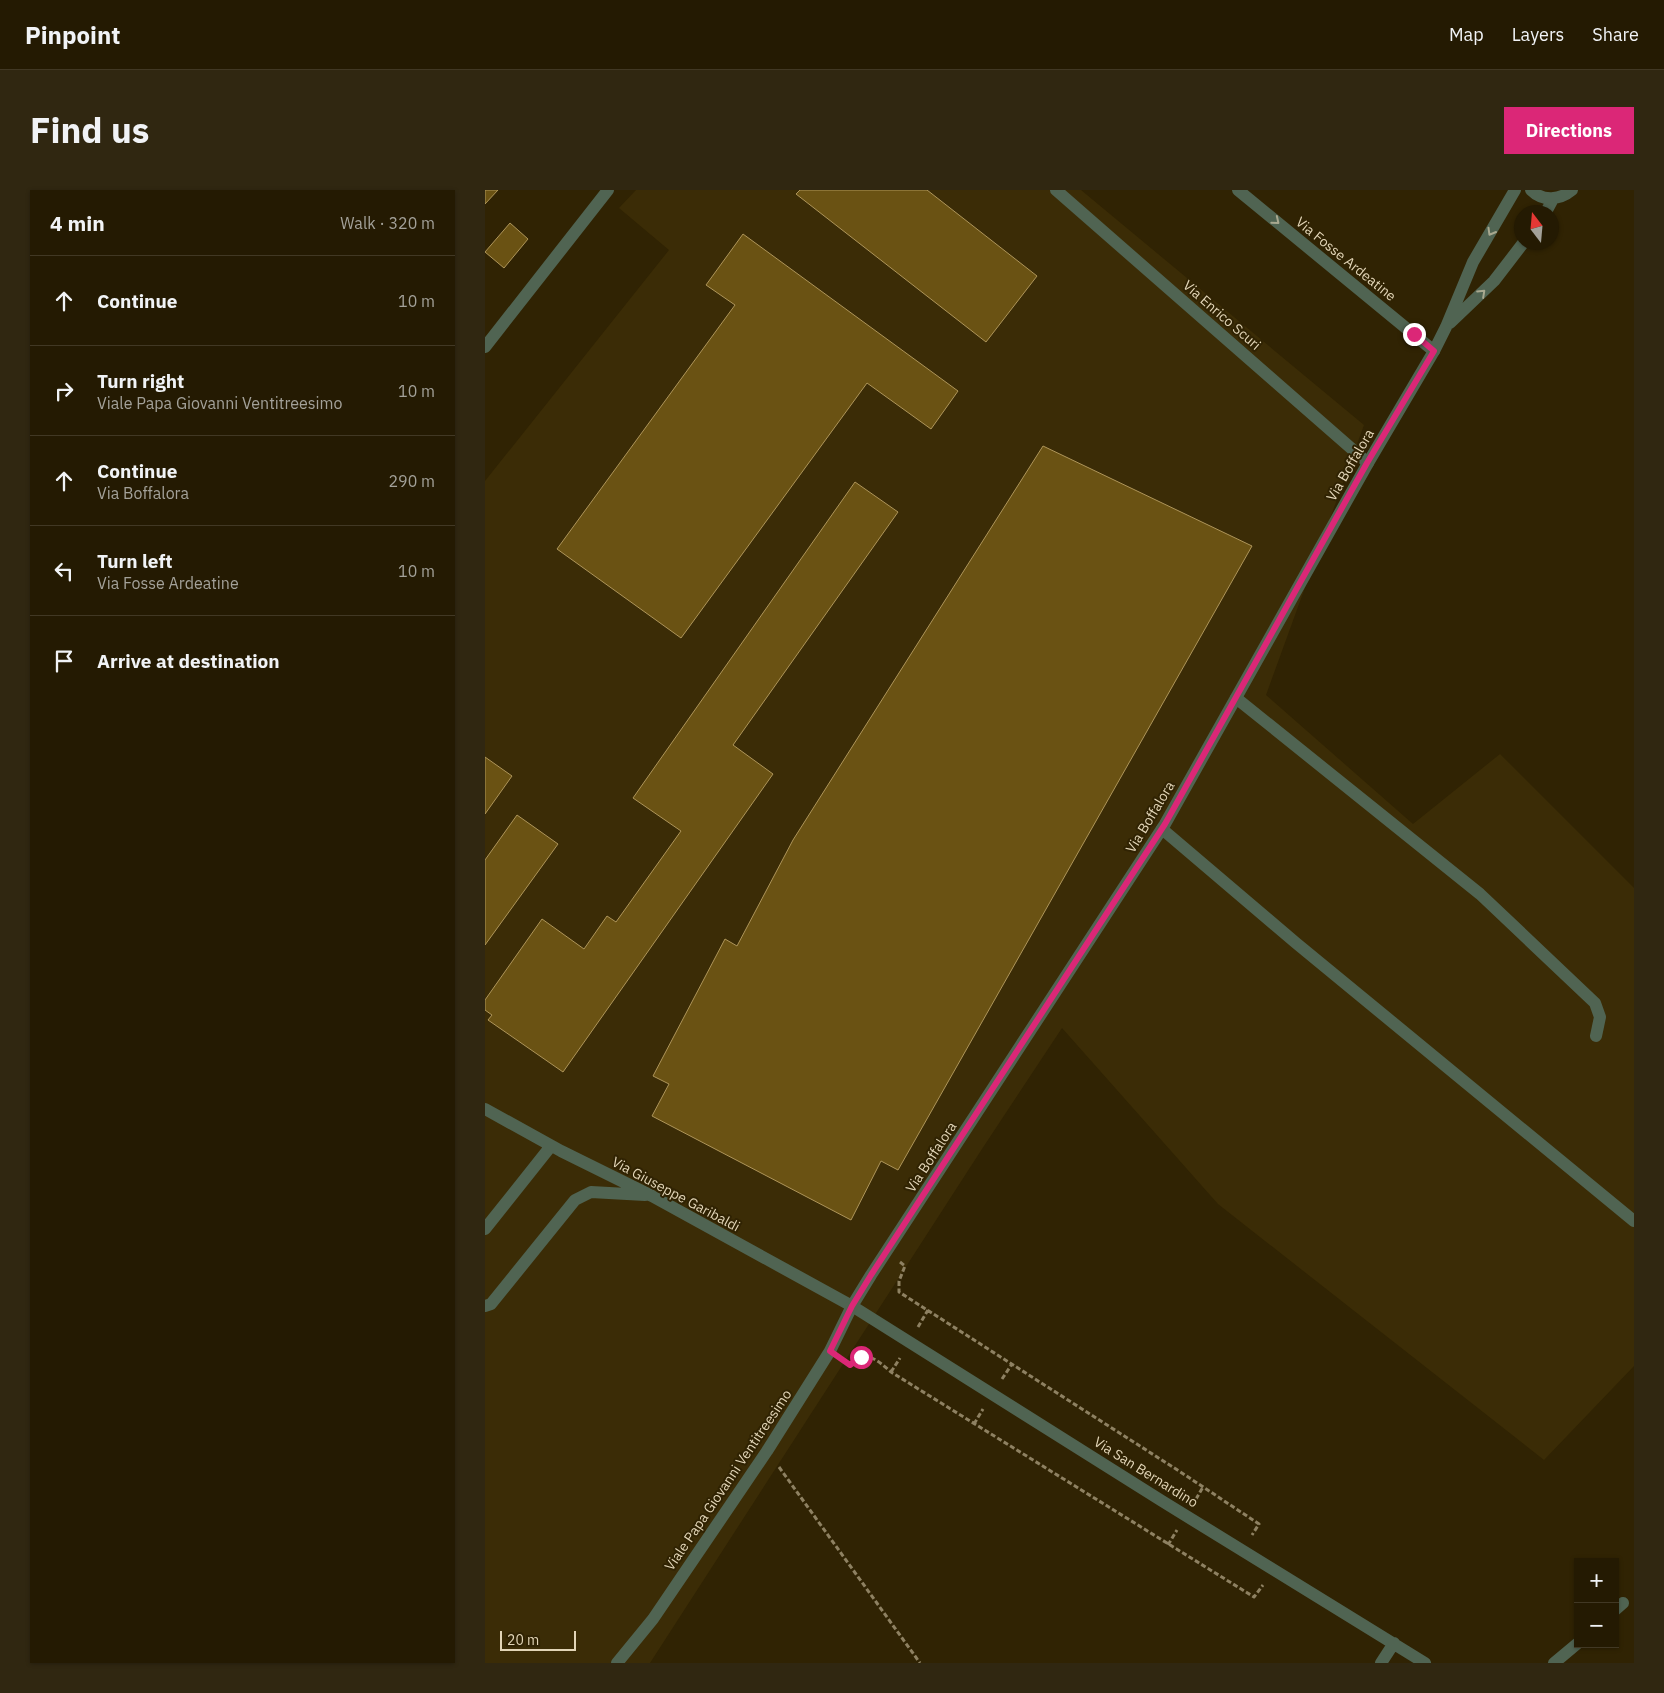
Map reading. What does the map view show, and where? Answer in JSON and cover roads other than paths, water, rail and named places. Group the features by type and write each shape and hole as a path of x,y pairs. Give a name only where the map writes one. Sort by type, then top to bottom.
{"street":[{"path":"485,347 608,190"},
{"name":"Via Enrico Scuri","path":"1056,190 1367,463"},
{"name":"Via Fosse Ardeatine","path":"1239,190 1434,351"},
{"name":"Via Boffalora","path":"852,1306 1162,829 1367,463 1434,351 1473,262 1515,190"},
{"path":"1531,190 1543,198 1553,199 1563,197 1572,190"},
{"path":"1550,205 1553,199"},
{"name":"Via Boffalora","path":"1446,327 1494,281 1519,250"},
{"path":"1236,698 1487,901 1595,1004 1600,1017 1596,1036"},
{"path":"1162,829 1296,943 1634,1221"},
{"name":"Via Giuseppe Garibaldi","path":"485,1109 551,1146 652,1196 852,1306"},
{"path":"485,1229 551,1146"},
{"path":"485,1306 491,1304 575,1200 591,1192 652,1196"},
{"name":"Viale Papa Giovanni Ventitreesimo","path":"617,1663 653,1619 767,1451 830,1351 852,1306"},
{"name":"Via San Bernardino","path":"852,1306 1425,1663"},
{"path":"1381,1663 1393,1643"},
{"path":"1554,1663 1574,1646"}]}
